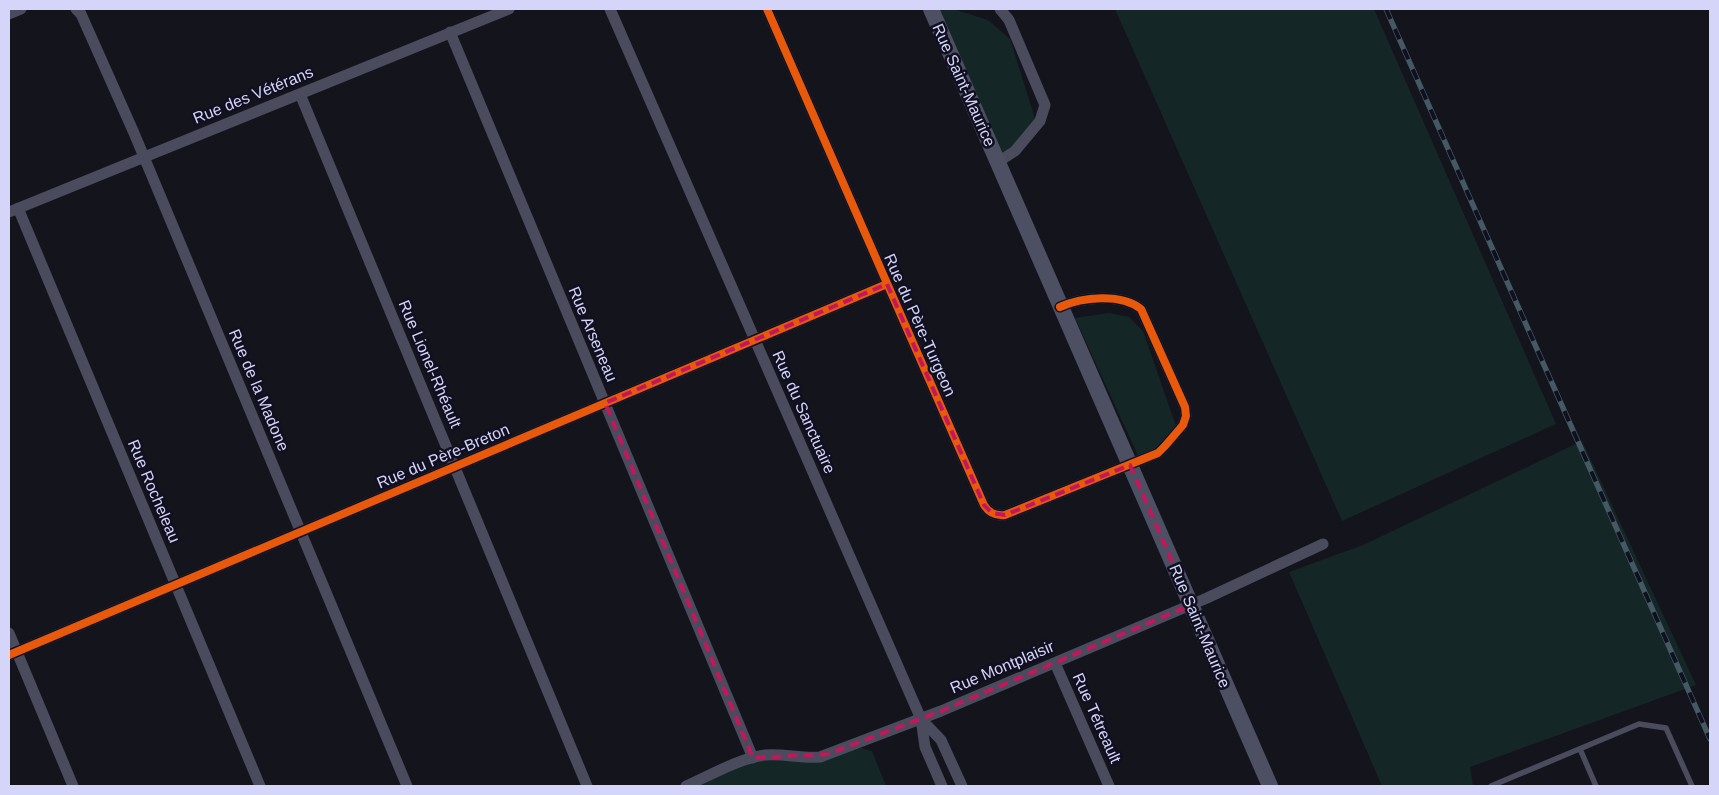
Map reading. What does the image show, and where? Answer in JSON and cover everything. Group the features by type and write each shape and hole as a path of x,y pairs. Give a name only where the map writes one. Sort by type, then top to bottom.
{"street":[{"path":"9,14 21,9"},
{"name":"Rue de la Madone","path":"76,9 81,14 144,157 407,786"},
{"name":"Rue des Vétérans","path":"13,210 509,9"},
{"name":"Rue du Sanctuaire","path":"610,9 921,719 924,747 942,786"},
{"name":"Rue du Père-Turgeon","path":"767,9 984,505 992,514 1005,515 1130,465"},
{"name":"Rue Saint-Maurice","path":"931,9 1270,786"},
{"name":"Rue Saint-Maurice","path":"998,162 1015,151 1040,121 1046,105 1009,20 1000,9"},
{"name":"Rue Arseneau","path":"450,32 752,758"},
{"name":"Rue Lionel-Rhéault","path":"300,94 587,786"},
{"name":"Rue Rocheleau","path":"13,210 260,786"},
{"name":"Rue du Père-Breton","path":"13,653 887,284"},
{"path":"1060,307 1074,301 1086,299 1122,300 1136,305 1145,316 1185,407 1186,416 1181,429 1162,450 1130,465"},
{"name":"Rue Montplaisir","path":"686,786 752,758 770,754 806,758 820,757 921,719 1191,605 1323,544"},
{"path":"9,633 13,653 73,786"},
{"name":"Rue Tétreault","path":"1055,662 1109,786"},
{"name":"Rue du Sanctuaire","path":"921,719 941,740 962,786"}],"lane":[{"path":"1491,786 1639,724 1666,728 1692,786"},
{"path":"1580,748 1596,786"}],"highlighted area":[{"path":"887,284 984,505 992,513 1005,515 1130,465 1191,605 941,711 828,754 753,758 605,403"}],"green space":[{"path":"934,9 953,9 988,20 1010,39 1037,125 1004,161"},
{"path":"1115,9 1374,9 1556,424 1342,521"},
{"path":"1109,313 1129,317 1143,331 1176,426 1161,455 1141,462 1075,318"},
{"path":"1582,441 1696,685 1470,767 1473,786 1382,786 1289,572 1363,545"},
{"path":"858,747 872,751 886,786 695,786 754,760"}],"railway":[{"path":"1386,9 1710,739"}],"cycle path":[{"path":"767,9 984,505 990,512 998,515 1005,515 1158,453 1183,425 1186,416 1185,407 1141,309 1123,301 1101,298 1079,301 1060,307"},
{"path":"9,655 887,284"}]}
